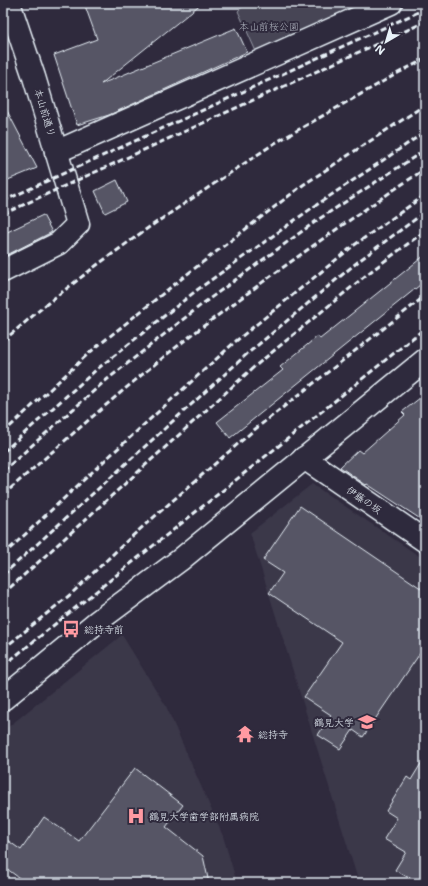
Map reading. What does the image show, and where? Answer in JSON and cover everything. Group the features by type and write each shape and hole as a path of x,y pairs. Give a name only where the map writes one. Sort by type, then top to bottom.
{"street":[{"name":"本山前通り","path":"3,271 59,243 78,224 34,77 9,3"},
{"path":"56,152 391,3"},
{"path":"3,699 98,621 180,560 425,360"},
{"name":"伊藤の坂","path":"304,458 425,541"}],"shaded area":[{"name":"鶴見大学","path":"312,484 425,560 425,883 359,883 250,533"},
{"path":"122,635 166,706 223,836 237,883 3,883 3,737 7,728"}],"green space":[{"name":"本山前桜公園","path":"247,3 371,3 258,56 238,11"}],"building":[{"path":"84,3 202,3 101,84 236,28 247,52 109,115 77,125 54,55 97,39"},
{"path":"3,103 37,168 3,182"},
{"path":"117,180 127,202 105,213 95,191"},
{"path":"43,215 52,232 7,255 3,246 3,234"},
{"path":"425,255 425,281 230,438 217,422 283,370 280,367 318,336 320,339"},
{"path":"425,394 425,522 340,467 358,450 362,453 405,415 402,412"},
{"path":"300,506 425,591 425,646 363,737 353,730 340,749 318,735 331,715 304,697 342,642 269,593 283,573 263,560"},
{"path":"425,757 425,883 418,883 395,870 406,852 384,839 397,818 386,811 407,777 411,780"},
{"name":"鶴見大学歯学部附属病院","path":"135,768 183,805 166,827 203,856 209,883 26,883 3,866 3,837 21,850 44,817 79,841"}],"railway":[{"path":"3,201 425,9"},
{"path":"3,214 425,22"},
{"path":"3,341 48,303 97,265 148,228 275,143 425,59"},
{"path":"3,433 89,353 186,275 303,185 425,105"},
{"path":"3,452 96,370 197,290 312,208 425,132"},
{"path":"3,471 104,382 205,302 319,219 425,150"},
{"path":"3,495 108,403 189,337 268,278 425,169"},
{"path":"3,555 236,341 353,246 425,195"},
{"path":"3,575 247,354 360,260 425,212"},
{"path":"3,594 254,367 370,272 425,231"},
{"path":"3,649 71,594 130,538 254,430 425,296"},
{"path":"3,666 425,328"}],"place":[{"name":"総持寺前","path":"71,629"},
{"name":"鶴見大学","path":"367,722"},
{"name":"総持寺","path":"245,734"},
{"name":"鶴見大学歯学部附属病院","path":"136,816"}]}
